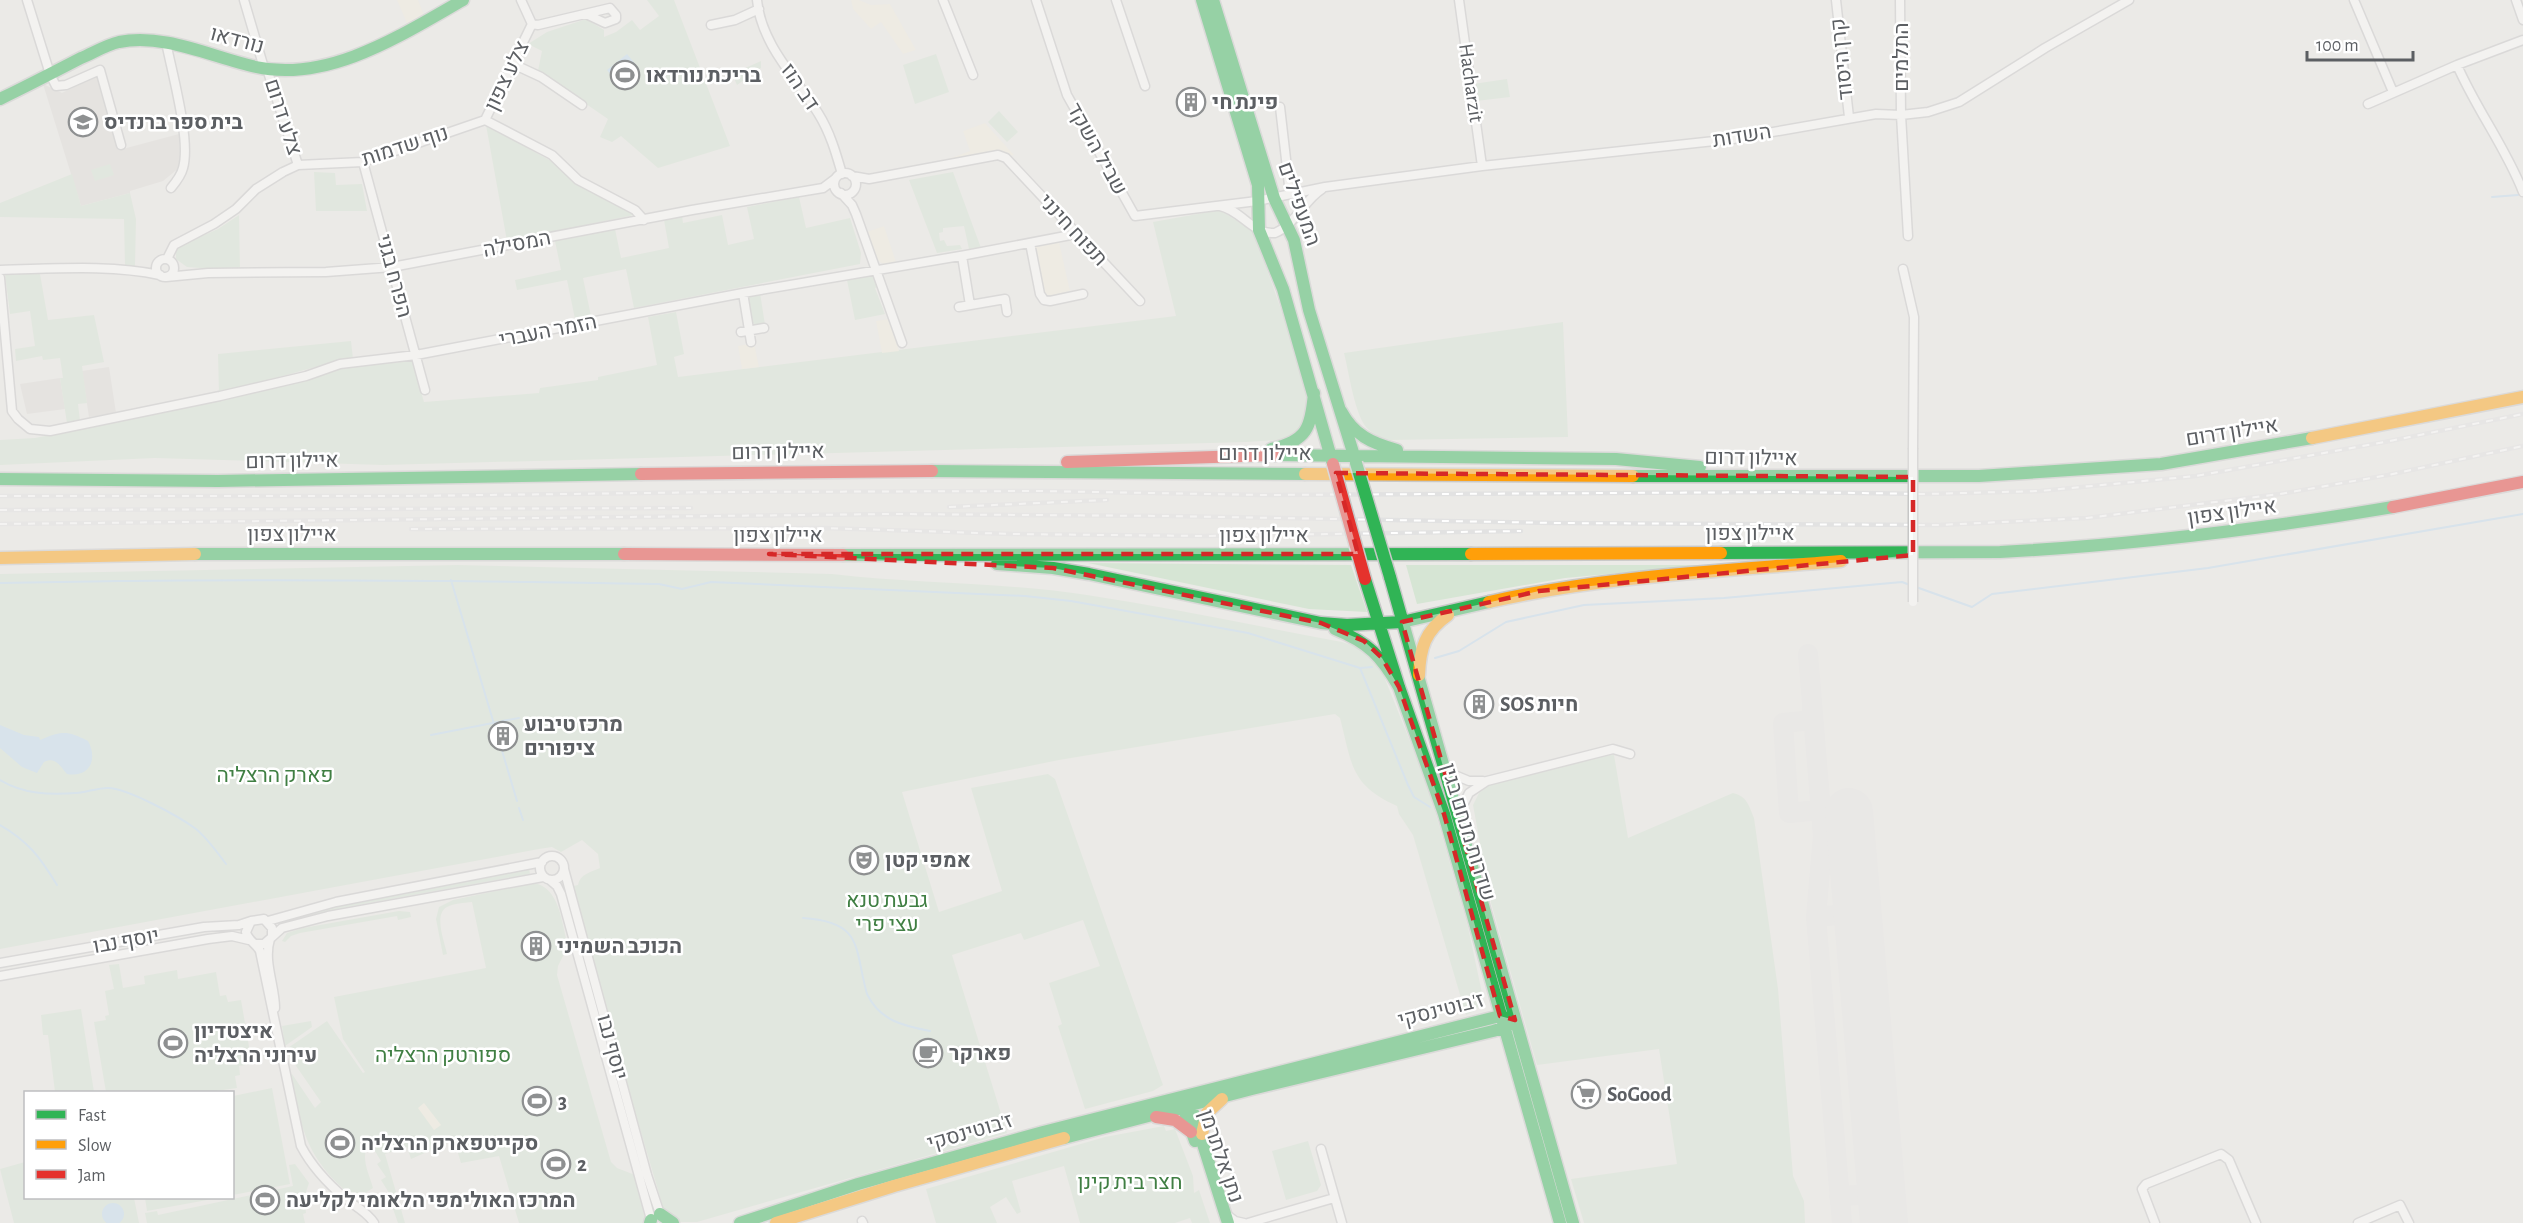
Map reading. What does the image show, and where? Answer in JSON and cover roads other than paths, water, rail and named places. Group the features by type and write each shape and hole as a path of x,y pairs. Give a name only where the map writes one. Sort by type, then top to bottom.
{"main road":[{"name":"נורדאו","path":"0,99 119,42 166,42 266,69 313,68 347,60 463,0"},
{"name":"המעפילים","path":"1202,0 1254,165 1258,184 1259,230 1283,289 1332,460"},
{"name":"המעפילים","path":"1213,0 1274,198 1296,249 1309,310 1356,460"},
{"path":"1238,455 1281,447 1300,440 1310,423 1314,393"},
{"name":"איילון דרום","path":"0,479 218,481 869,470 1810,478 1978,476 2161,464 2299,441 2523,397"},
{"path":"1341,411 1352,430 1364,440 1414,455"},
{"path":"869,470 1238,455 1332,460 1414,455 1616,459 1810,478"},
{"name":"שדרות מנחם בגין","path":"1332,460 1378,624 1444,814 1560,1223"},
{"name":"שדרות מנחם בגין","path":"1356,460 1574,1223"},
{"name":"איילון צפון","path":"0,558 190,554 1945,552 2084,548 2169,541 2276,526 2523,483"},
{"path":"1321,623 1402,622 1539,591 1682,574 1945,552"},
{"path":"769,554 1053,568 1147,585 1321,623 1354,636 1371,646 1382,658 1399,687"},
{"path":"1419,675 1420,647 1426,633 1436,622 1454,612"},
{"path":"1493,988 1494,998 1490,1010 1471,1029 1495,1038 1511,1053"},
{"name":"ז'בוטינסקי","path":"740,1223 796,1202 874,1179 1471,1029 1515,1020"},
{"name":"ז'בוטינסקי","path":"776,1223 889,1187 1143,1117 1187,1102 1229,1095 1471,1029"},
{"path":"1143,1117 1172,1119 1185,1125 1197,1136 1207,1113 1217,1102 1229,1095"},
{"name":"נתן אלתרמן","path":"1187,1102 1225,1220"},
{"path":"655,1221 673,1223"}],"street":[{"path":"27,0 50,74 56,86 100,70 122,145"},
{"name":"צלע דרום","path":"244,0 298,165"},
{"name":"צלע צפון","path":"485,120 532,24 520,0"},
{"path":"943,0 973,75"},
{"name":"שביל השקד","path":"1036,0 1067,95 1135,216 1257,201"},
{"path":"1116,0 1145,86"},
{"name":"Hacharzit","path":"1459,0 1482,166"},
{"name":"קרן היסוד","path":"1836,0 1849,117"},
{"name":"התלמים","path":"1900,0 1901,115 1908,236"},
{"name":"השדות","path":"1257,201 1325,187 1482,166 1733,139 1849,117 1928,112 1959,102 2044,48 2129,0"},
{"path":"2354,0 2393,92"},
{"path":"2516,0 2523,20"},
{"path":"711,26 735,20 758,5"},
{"name":"דב הוז","path":"758,5 778,55 819,114 827,130 839,176"},
{"path":"532,24 538,25 586,14"},
{"path":"2368,104 2457,65 2523,40"},
{"path":"166,42 183,134 184,152 183,167 171,188"},
{"path":"513,64 541,77 582,105"},
{"path":"2457,65 2471,95 2513,168 2523,192"},
{"path":"1280,107 1290,194"},
{"path":"485,120 552,155 578,180 635,210 644,220"},
{"name":"נוף שדמות","path":"166,262 174,245 214,224 236,209 263,184 298,165 363,162 485,120"},
{"name":"תפוח חינני","path":"869,179 998,155 1006,158 1140,301"},
{"name":"הפרח בגני","path":"363,162 425,390"},
{"path":"869,179 839,176 835,186 852,206 902,343"},
{"name":"המסילה","path":"823,188 839,176"},
{"path":"852,176 856,182 855,214"},
{"path":"839,192 847,194 869,179"},
{"path":"1219,206 1229,209 1259,230 1275,233 1287,225 1314,194 1325,187"},
{"name":"המסילה","path":"0,270 138,271 163,276 208,273 303,273 392,267 823,188 839,192"},
{"name":"הזמר העברי","path":"0,278 12,411 23,424 38,432 220,396 306,376 332,366 416,355 742,293 962,256 1076,234"},
{"path":"1030,243 1040,294 1044,300 1050,301 1083,294"},
{"path":"962,256 970,305"},
{"path":"166,262 173,273 163,276 157,271 166,262"},
{"name":"המסילה","path":"138,271 166,262 208,273"},
{"path":"1903,269 1914,318 1913,602"},
{"path":"742,293 745,331 751,342"},
{"path":"959,307 1005,299 1007,312"},
{"path":"745,331 764,328"},
{"path":"1445,771 1469,781 1487,781 1613,749 1630,754"},
{"path":"1458,815 1469,793 1487,781"},
{"path":"253,942 264,944 282,928 319,918 547,878 558,879 564,869 562,862 555,857 548,857 542,862 336,902 268,921 260,918 251,921 246,932 253,942 260,951 301,1146 311,1165 322,1177 348,1201 362,1209 374,1223"},
{"path":"542,862 540,870 547,878"},
{"name":"יוסף נבו","path":"564,869 647,1175 655,1221"},
{"name":"יוסף נבו","path":"547,878 557,886 561,894 655,1221"},
{"name":"יוסף נבו","path":"0,963 204,927 239,925 251,921"},
{"path":"268,921 272,928 268,951 275,992 273,1016"},
{"name":"יוסף נבו","path":"0,976 208,939 232,936 253,942"},
{"path":"1321,1149 1342,1223"},
{"path":"2155,1223 2142,1189 2146,1184 2222,1154 2229,1160 2256,1223"},
{"path":"1225,1220 1246,1223 1334,1197"},
{"path":"2358,1223 2400,1205 2409,1223"}],"water":[{"path":"627,54 637,66 616,82 607,70"},
{"path":"0,725 24,735 39,737 40,740 64,733 81,737 88,741 91,748 90,766 81,773 75,774 67,774 51,760 44,762 37,773 22,767 0,748"},
{"path":"113,1203 121,1206 123,1210 121,1222 109,1224 105,1222 102,1214 105,1206"}],"waterway":[{"path":"2492,197 2518,195"},
{"path":"1916,587 1972,607 1992,594 2208,568 2523,514"},
{"path":"0,583 165,580 412,581 659,584 682,589 711,582 1025,596 1071,601 1248,633 1360,668 1372,667"},
{"path":"451,580 517,801"},
{"path":"1435,658 1459,651 1506,622 1584,605 1724,598 1902,582 1910,585"},
{"path":"1360,668 1414,797 1430,807"},
{"path":"502,721 519,718"},
{"path":"431,735 498,722"},
{"path":"0,780 27,791 46,793 76,793 108,788 128,793 166,811 196,829 226,864"},
{"path":"519,808 523,820"},
{"path":"0,825 33,850 57,885"},
{"path":"803,918 837,925 847,932 857,951 867,994 872,1003 894,1021 930,1031"}],"railway":[{"path":"0,496 407,496 1042,491 1262,495 1790,492 1926,494 2040,491 2196,476 2523,414"},
{"path":"0,524 893,514 1555,523 1939,525 2087,518 2280,494 2388,475 2523,446"},
{"path":"949,507 1107,500"},
{"path":"0,510 691,508"},
{"path":"411,529 824,528 1012,534 1203,536 1521,531"}],"place":[{"name":"בריכת נורדאו","path":"625,75"},
{"name":"פינת חי","path":"1191,102"},
{"name":"בית ספר ברנדיס","path":"83,122"},
{"name":"SOS חיות","path":"1479,704"},
{"name":"מרכז טיבוע ציפורים","path":"503,736"},
{"name":"אמפי קטן","path":"864,860"},
{"name":"הכוכב השמיני","path":"536,946"},
{"name":"איצטדיון עירוני הרצליה","path":"173,1043"},
{"name":"פארקר","path":"928,1053"},
{"name":"SoGood","path":"1586,1094"},
{"name":"3","path":"537,1101"},
{"name":"סקייטפארק הרצליה","path":"340,1143"},
{"name":"2","path":"556,1164"},
{"name":"המרכז האולימפי הלאומי לקליעה","path":"265,1200"}],"park label":[{"name":"פארק הרצליה","path":"275,775"},
{"name":"גבעת טנא עצי פרי","path":"887,912"},
{"name":"ספורטק הרצליה","path":"443,1055"},
{"name":"חצר בית קינן","path":"1130,1182"}]}
